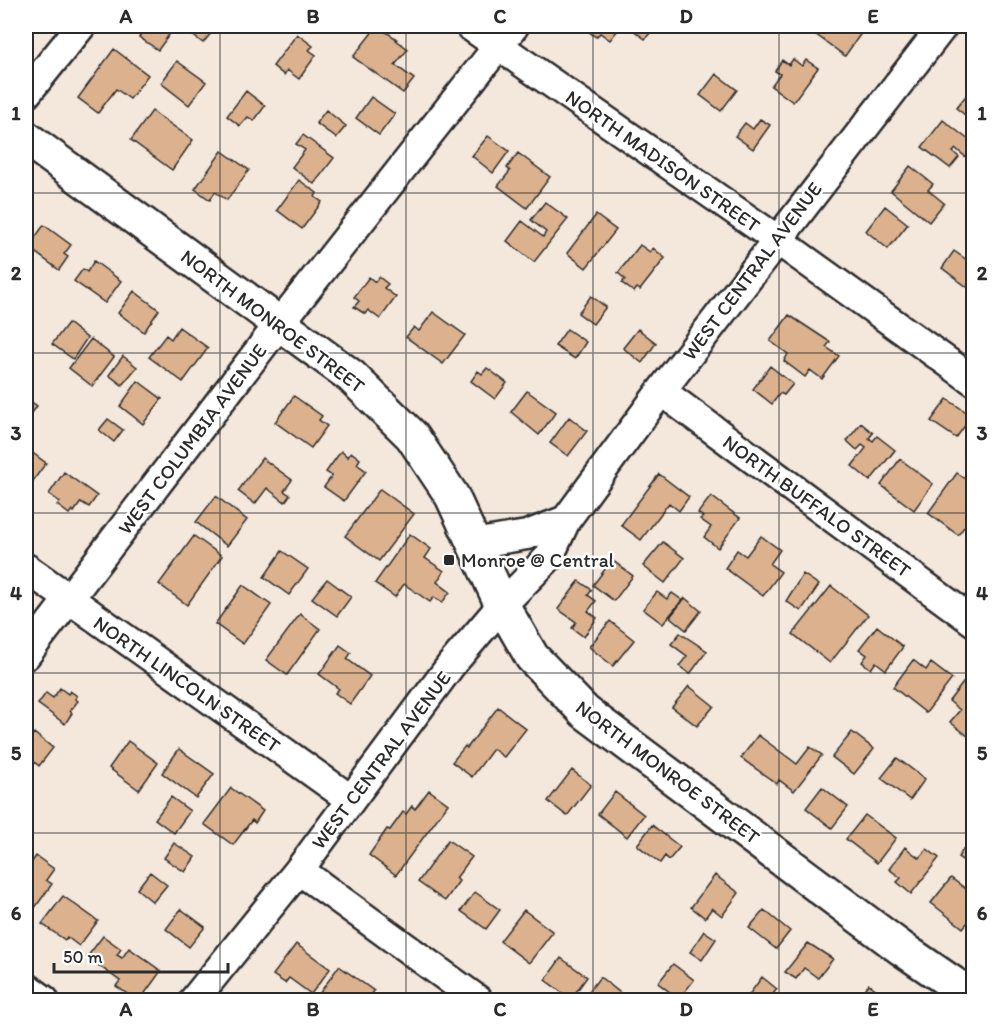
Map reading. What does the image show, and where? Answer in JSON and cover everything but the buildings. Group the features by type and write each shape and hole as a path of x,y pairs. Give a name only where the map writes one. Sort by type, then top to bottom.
{"main road":[{"name":"NORTH MONROE STREET","path":"26,138 351,376 412,436 452,496 502,605 532,657 585,712 901,948 974,998"}],"street":[{"path":"26,94 81,26"},
{"name":"NORTH MADISON STREET","path":"470,26 506,36 776,239 974,381"},
{"name":"WEST CENTRAL AVENUE","path":"194,1000 298,870 451,665 502,605 549,556 566,520 661,391 776,239 943,26"},
{"name":"WEST COLUMBIA AVENUE","path":"26,655 280,323 506,36"},
{"name":"NORTH BUFFALO STREET","path":"661,391 969,610"},
{"path":"473,543 527,534 566,520"},
{"name":"NORTH LINCOLN STREET","path":"26,567 350,799"},
{"path":"298,870 478,1000"},
{"path":"26,987 44,1000"}],"place":[{"name":"Monroe @ Central","path":"449,560"}]}
